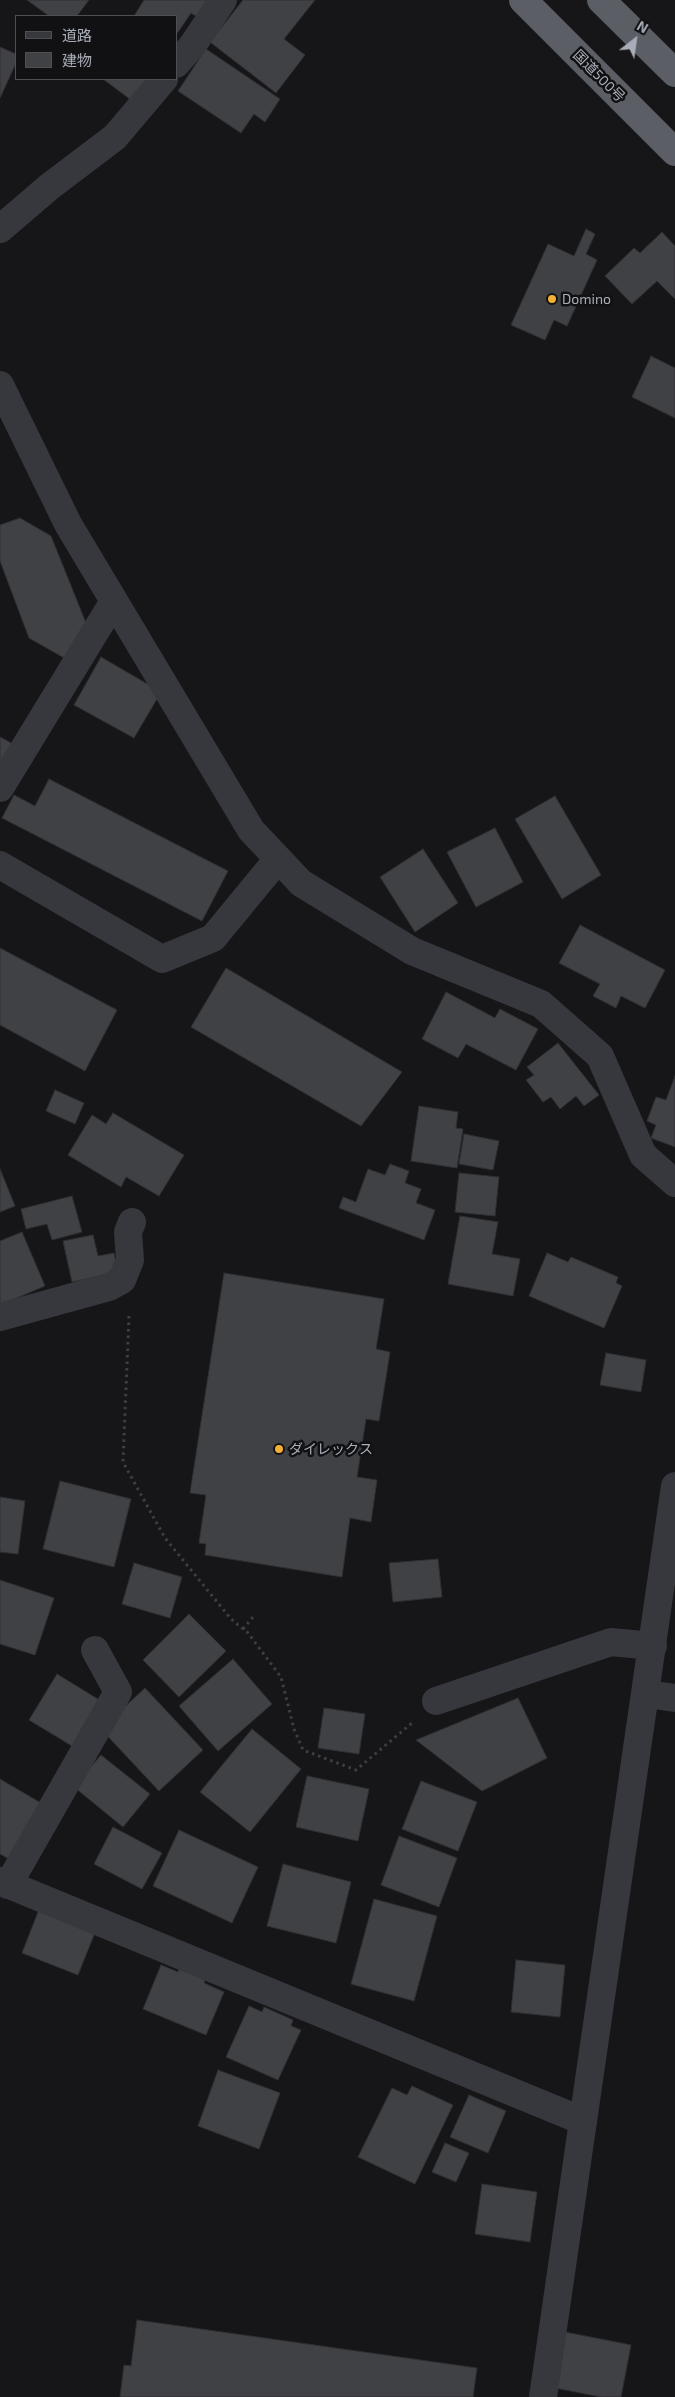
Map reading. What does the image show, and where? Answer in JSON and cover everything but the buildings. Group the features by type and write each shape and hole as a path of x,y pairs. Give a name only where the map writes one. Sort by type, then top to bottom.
{"highway":[{"name":"国道500号","path":"523,0 675,152"},
{"path":"601,0 675,73"}],"street":[{"path":"178,62 192,46 223,0"},
{"path":"0,229 49,187 115,137 163,80"},
{"path":"1,389 68,524 251,830 301,883 412,951 541,1004 600,1056 643,1155 675,1183"},
{"path":"0,788 114,600"},
{"path":"0,865 162,959 213,938 278,859"},
{"path":"0,1317 109,1287 122,1280 130,1260 128,1232 132,1222"},
{"path":"543,2397 674,1500"},
{"path":"436,1701 611,1642 653,1646"},
{"path":"95,1650 118,1692 4,1883 250,1982 583,2121"},
{"path":"646,1694 675,1698"}],"path":[{"path":"129,1315 123,1462 165,1538 231,1619 243,1629 281,1677 294,1729 303,1750 356,1770 436,1701"},
{"path":"243,1629 253,1618"}],"place":[{"name":"Domino","path":"552,299"},
{"name":"ダイレックス","path":"279,1449"}]}
